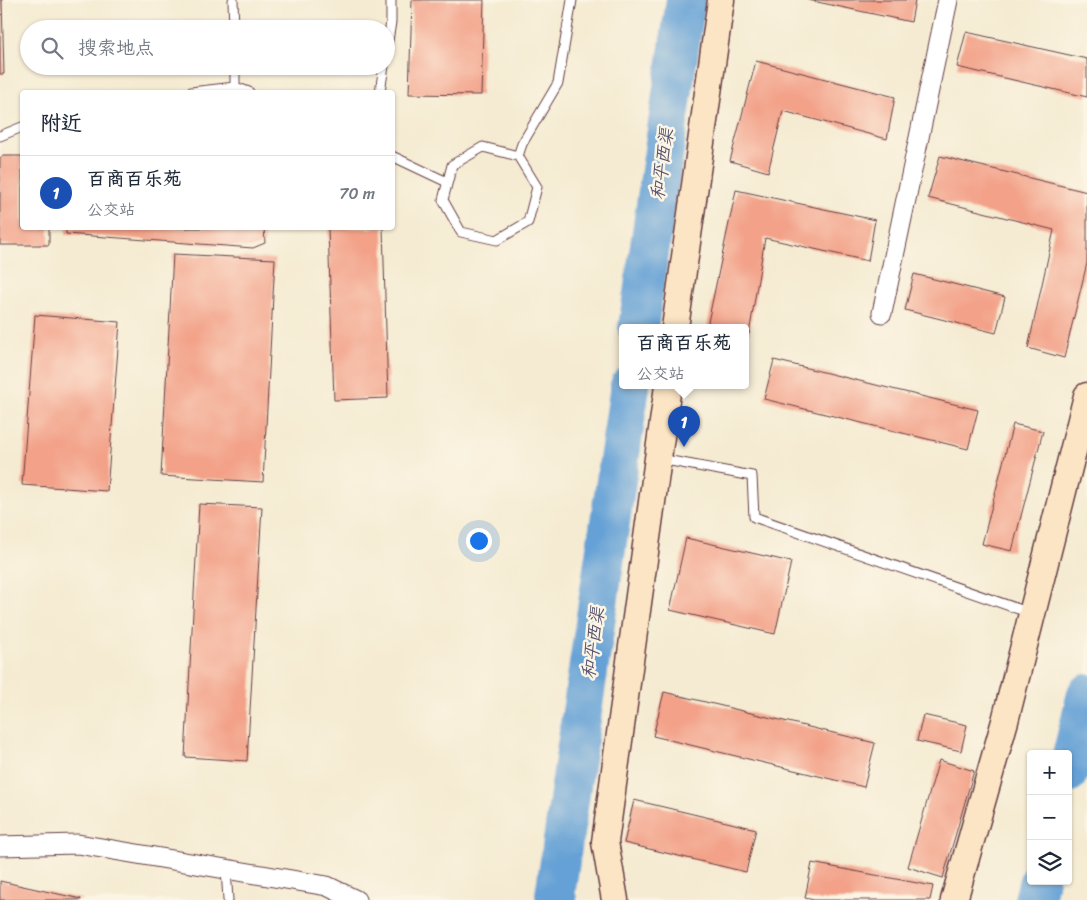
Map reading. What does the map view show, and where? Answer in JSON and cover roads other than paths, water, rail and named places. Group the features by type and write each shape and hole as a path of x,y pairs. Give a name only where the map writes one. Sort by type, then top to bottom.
{"street":[{"path":"677,324 721,0"},
{"path":"882,314 948,0"},
{"path":"615,900 605,842 668,389"},
{"path":"954,900 1005,721 1087,396"},
{"path":"0,846 78,844 327,886 356,900"}],"lane":[{"path":"233,0 234,20"},
{"path":"391,0 391,20"},
{"path":"518,156 522,144 558,83 572,0"},
{"path":"235,75 235,87"},
{"path":"380,90 383,75"},
{"path":"209,90 235,87 243,90"},
{"path":"0,136 20,128"},
{"path":"483,146 518,156 537,187 528,222 497,240 461,232 443,200 452,165 483,146"},
{"path":"395,157 447,182"},
{"path":"658,458 752,476 754,518 1032,613"},
{"path":"226,869 228,900"}],"waterway":[{"name":"和平西渠","path":"639,324 686,0"},
{"name":"和平西渠","path":"557,900 555,895 630,389"},
{"path":"1072,756 1087,694"},
{"path":"1034,900 1038,885"}],"place":[{"name":"百商百乐苑","path":"684,447"}]}
